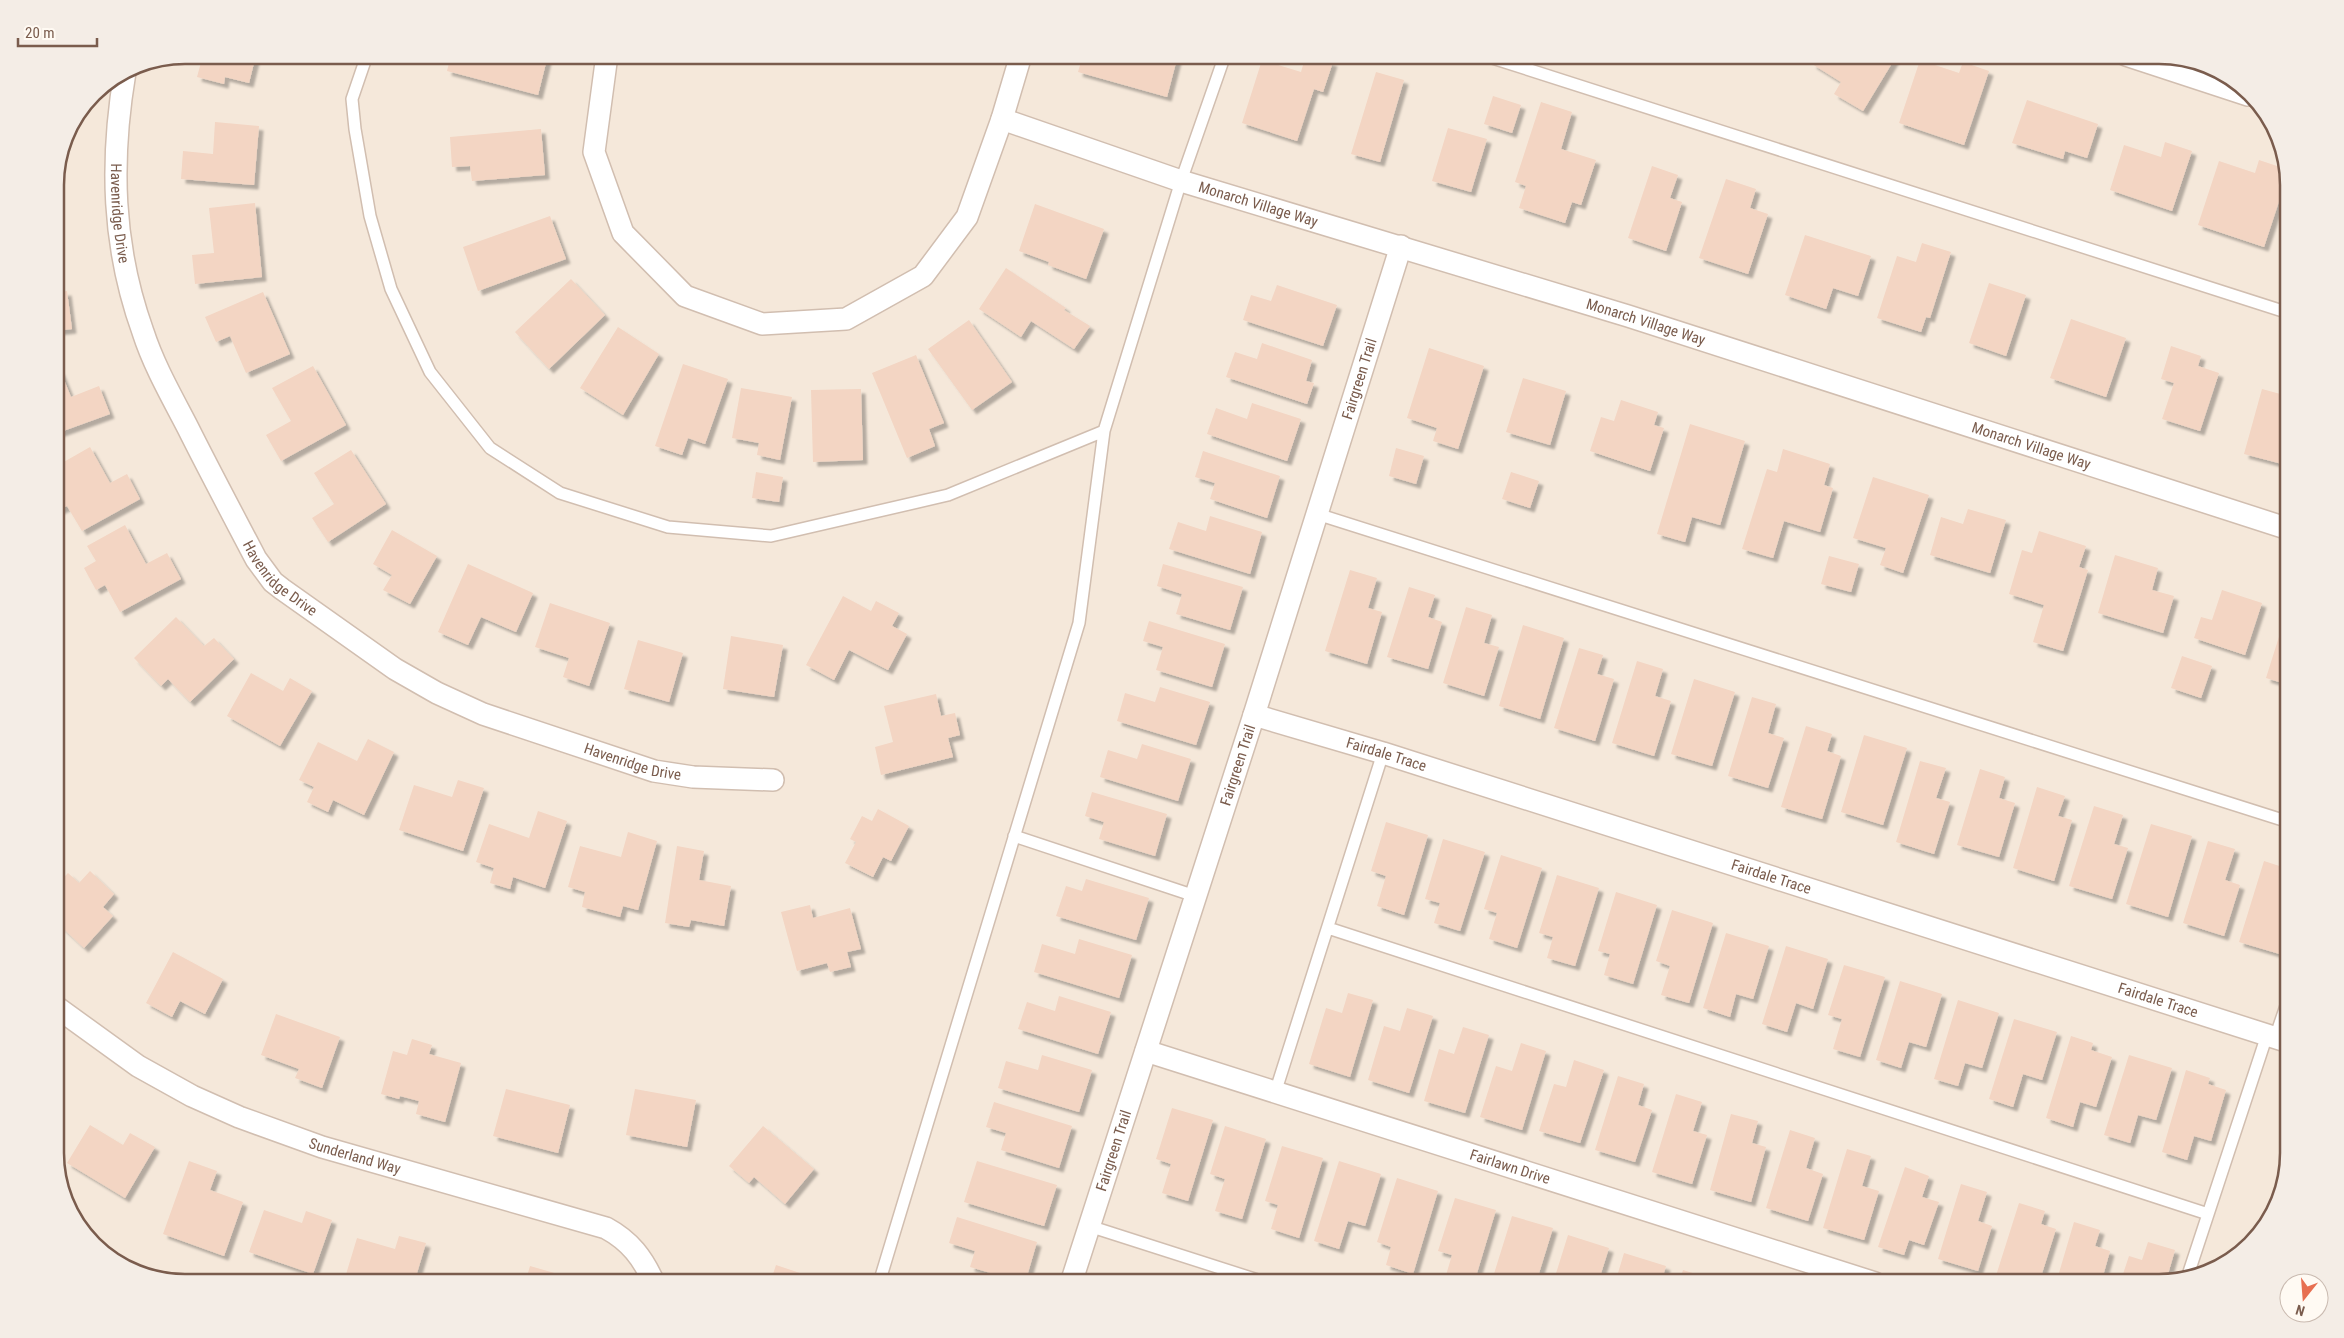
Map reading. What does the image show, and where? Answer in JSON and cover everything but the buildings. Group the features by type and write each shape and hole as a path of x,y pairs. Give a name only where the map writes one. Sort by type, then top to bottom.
{"street":[{"path":"606,64 594,152 623,234 685,296 762,324 846,319 923,276 967,217 1002,118 1018,64"},
{"path":"2153,64 2235,91"},
{"name":"Havenridge Drive","path":"124,80 116,135 116,196 120,240 137,315 160,374 256,559 273,582 395,669 437,693 483,714 654,771 694,777 773,780"},
{"name":"Monarch Village Way","path":"1002,118 1182,181 1628,316 2280,526"},
{"name":"Fairgreen Trail","path":"1074,1274 1254,715 1401,246"},
{"name":"Fairdale Trace","path":"1254,715 1383,753 2277,1038"},
{"name":"Sunderland Way","path":"64,1013 138,1066 192,1096 239,1117 322,1147 606,1228 618,1235 634,1249 649,1274"},
{"name":"Fairlawn Drive","path":"1146,1051 1847,1274"}],"lane":[{"path":"364,64 352,99 355,129 370,216 391,289 430,372 490,448 560,493 668,527 771,536 948,495 1104,431"},
{"path":"882,1274 1079,623 1104,431 1182,181 1221,64"},
{"path":"1511,64 2280,310"},
{"path":"1317,514 2280,819"},
{"path":"1275,1092 1383,753"},
{"path":"1014,836 1195,896"},
{"path":"1328,928 2208,1214"},
{"path":"2190,1270 2208,1214 2277,1038"},
{"path":"1089,1226 1239,1274"}],"shaded area":[{"path":"177,64 2159,64 2191,68 2220,80 2239,94 2260,118 2274,146 2280,177 2280,1153 2276,1185 2264,1214 2245,1239 2220,1258 2191,1270 2159,1274 185,1274 153,1270 124,1258 99,1239 80,1214 70,1192 64,1161 64,177 68,153 76,131 99,99 131,76 153,68"}]}
